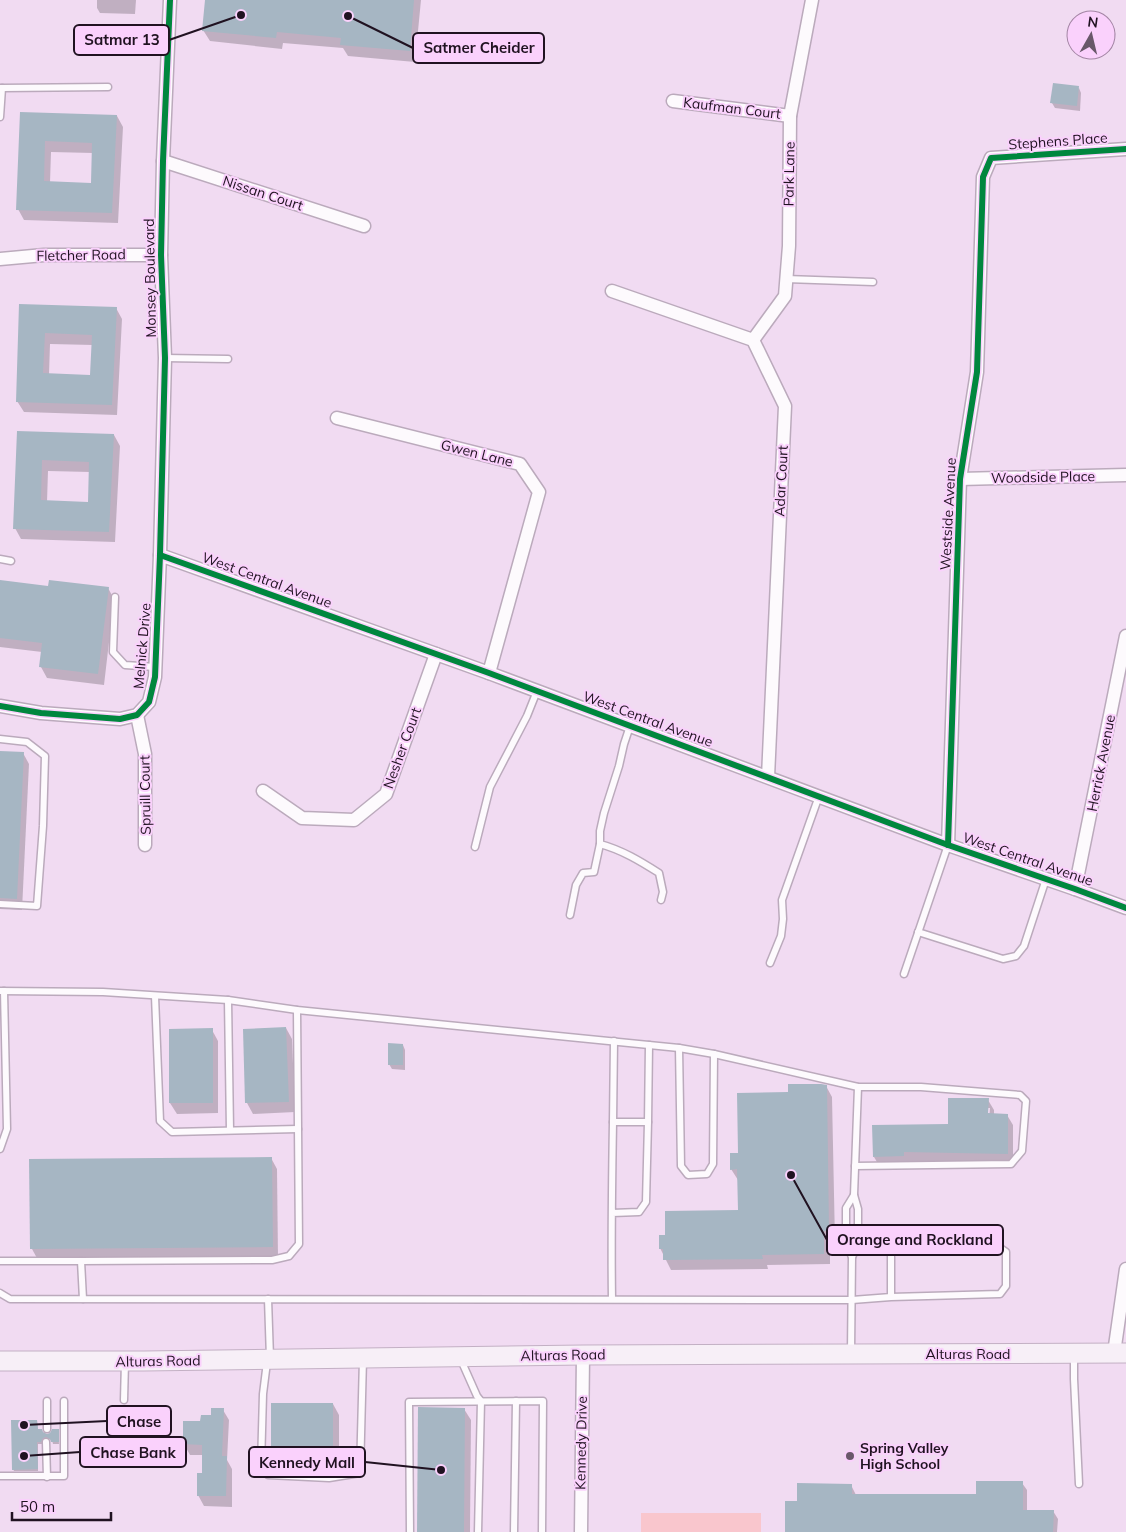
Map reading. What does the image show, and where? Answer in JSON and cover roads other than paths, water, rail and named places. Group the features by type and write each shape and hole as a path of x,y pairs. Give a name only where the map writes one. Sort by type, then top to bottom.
{"main road":[{"name":"Alturas Road","path":"0,1361 583,1355 1120,1353"}],"street":[{"name":"Monsey Boulevard","path":"160,555 165,358 161,255 170,0"},
{"name":"Park Lane","path":"753,340 785,296 789,246 790,116 812,0"},
{"name":"Kaufman Court","path":"673,101 790,116"},
{"name":"Stephens Place","path":"991,158 1126,149"},
{"name":"Westside Avenue","path":"948,845 960,479 977,372 983,177 991,158"},
{"name":"Nissan Court","path":"163,160 364,226"},
{"name":"Fletcher Road","path":"0,259 44,255 161,255"},
{"path":"612,291 753,340"},
{"name":"Adar Court","path":"753,340 785,406 768,777"},
{"name":"Gwen Lane","path":"337,418 520,464 539,492 489,673"},
{"name":"Woodside Place","path":"960,479 1126,475"},
{"name":"West Central Avenue","path":"160,555 489,673 948,845 1046,878 1126,908"},
{"name":"Melnick Drive","path":"137,715 149,702 155,677 160,555"},
{"name":"Herrick Avenue","path":"1075,889 1126,636"},
{"name":"Nesher Court","path":"263,791 302,818 354,820 386,794 436,654"},
{"path":"0,706 41,713 120,719 137,715"},
{"name":"Spruill Court","path":"137,715 145,754 145,845"},
{"path":"1120,1353 1126,1269"},
{"name":"Kennedy Drive","path":"581,1532 583,1355"}],"lane":[{"path":"0,117 1,88 108,87"},
{"path":"786,279 873,282"},
{"path":"165,358 228,359"},
{"path":"0,559 11,561"},
{"path":"115,597 114,652 125,665 155,667"},
{"path":"475,847 490,787 537,691"},
{"path":"570,915 576,885 583,873 594,872 604,813 630,726"},
{"path":"0,739 28,742 45,756 43,826 37,906 0,904"},
{"path":"770,963 781,936 783,919 782,900 819,796"},
{"path":"600,844 616,848 659,873 663,892 661,900"},
{"path":"904,974 948,845"},
{"path":"918,932 1003,960 1016,956 1024,946 1046,878"},
{"path":"0,1148 7,1129 2,991 103,992 228,1000 297,1010 614,1041 714,1054 858,1087 921,1087 1020,1095 1026,1101 1022,1151 1011,1164 855,1166"},
{"path":"155,996 160,1121 172,1132 298,1129"},
{"path":"228,1000 230,1130"},
{"path":"0,1261 272,1260 289,1256 299,1244 297,1010"},
{"path":"612,1299 614,1041"},
{"path":"612,1213 639,1212 646,1202 649,1045"},
{"path":"679,1048 681,1166 688,1175 708,1174 714,1164 714,1054"},
{"path":"851,1354 852,1257 858,1244 858,1208 854,1195 858,1087"},
{"path":"613,1122 648,1122"},
{"path":"852,1257 846,1244 846,1208 854,1195"},
{"path":"0,1293 10,1298 852,1300 1000,1294 1006,1286 1006,1252 996,1245 898,1245 891,1255 891,1297"},
{"path":"81,1261 83,1298"},
{"path":"268,1299 269,1359 263,1394 261,1466 268,1475 329,1478 360,1473 363,1358"},
{"path":"1074,1354 1079,1484"},
{"path":"460,1356 477,1396 481,1401 478,1532"},
{"path":"124,1400 125,1361"},
{"path":"47,1401 47,1429"},
{"path":"0,1476 64,1476 64,1401"},
{"path":"514,1532 516,1401"},
{"path":"410,1532 409,1402 543,1401 542,1532"},
{"path":"46,1442 47,1477"}],"place":[{"name":"Satmar 13","path":"241,15"},
{"name":"Satmer Cheider","path":"348,16"},
{"name":"Orange and Rockland","path":"791,1175"},
{"name":"Chase","path":"24,1425"},
{"name":"Chase Bank","path":"24,1456"},
{"name":"Spring Valley High School","path":"850,1456"},
{"name":"Kennedy Mall","path":"441,1470"}]}
